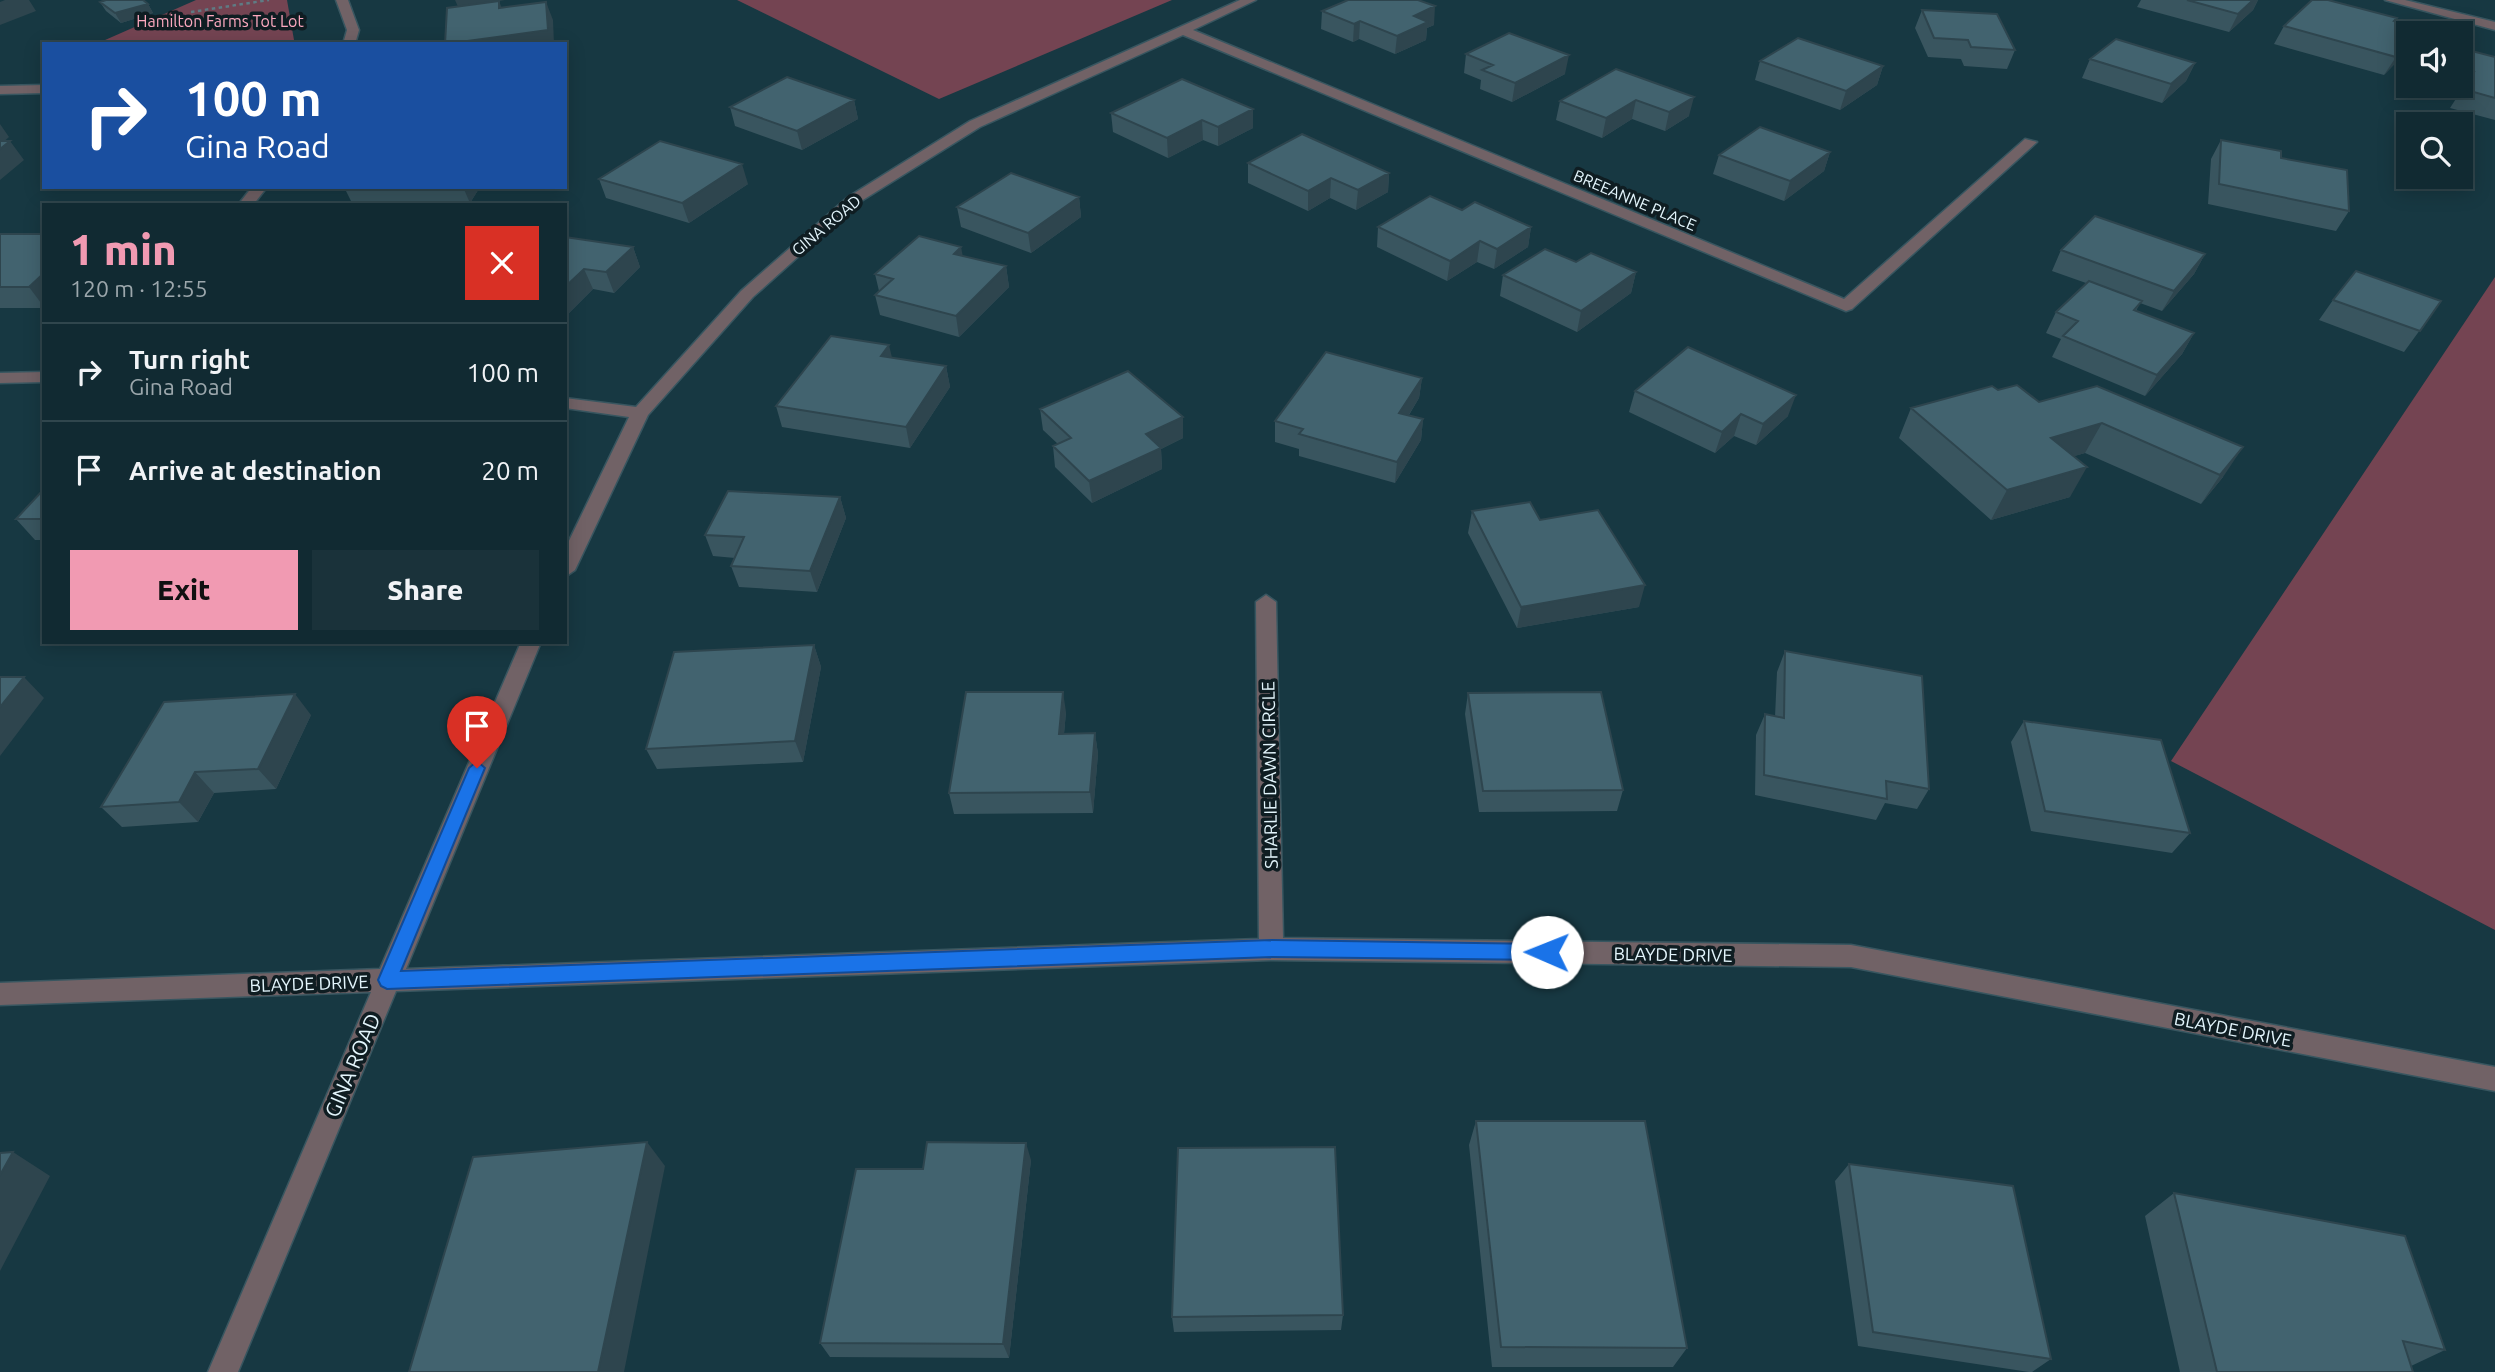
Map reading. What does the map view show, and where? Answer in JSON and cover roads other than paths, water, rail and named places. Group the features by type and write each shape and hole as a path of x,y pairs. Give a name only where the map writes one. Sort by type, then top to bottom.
{"street":[{"path":"342,0 353,30 350,42"},
{"name":"GINA ROAD","path":"567,566 640,412 747,294 853,200 975,124 1250,0"},
{"path":"2391,0 2495,26"},
{"name":"BREEANNE PLACE","path":"1182,30 1846,306 2030,142"},
{"path":"0,90 42,89"},
{"path":"247,203 259,189"},
{"path":"0,377 42,377"},
{"path":"567,403 640,412"},
{"name":"SHARLIE DAWN CIRCLE","path":"1266,602 1272,948"},
{"name":"GINA ROAD","path":"223,1372 530,644"},
{"name":"BLAYDE DRIVE","path":"0,994 1272,948 1850,956 2495,1079"}],"park label":[{"name":"Hamilton Farms Tot Lot","path":"220,21"}]}
